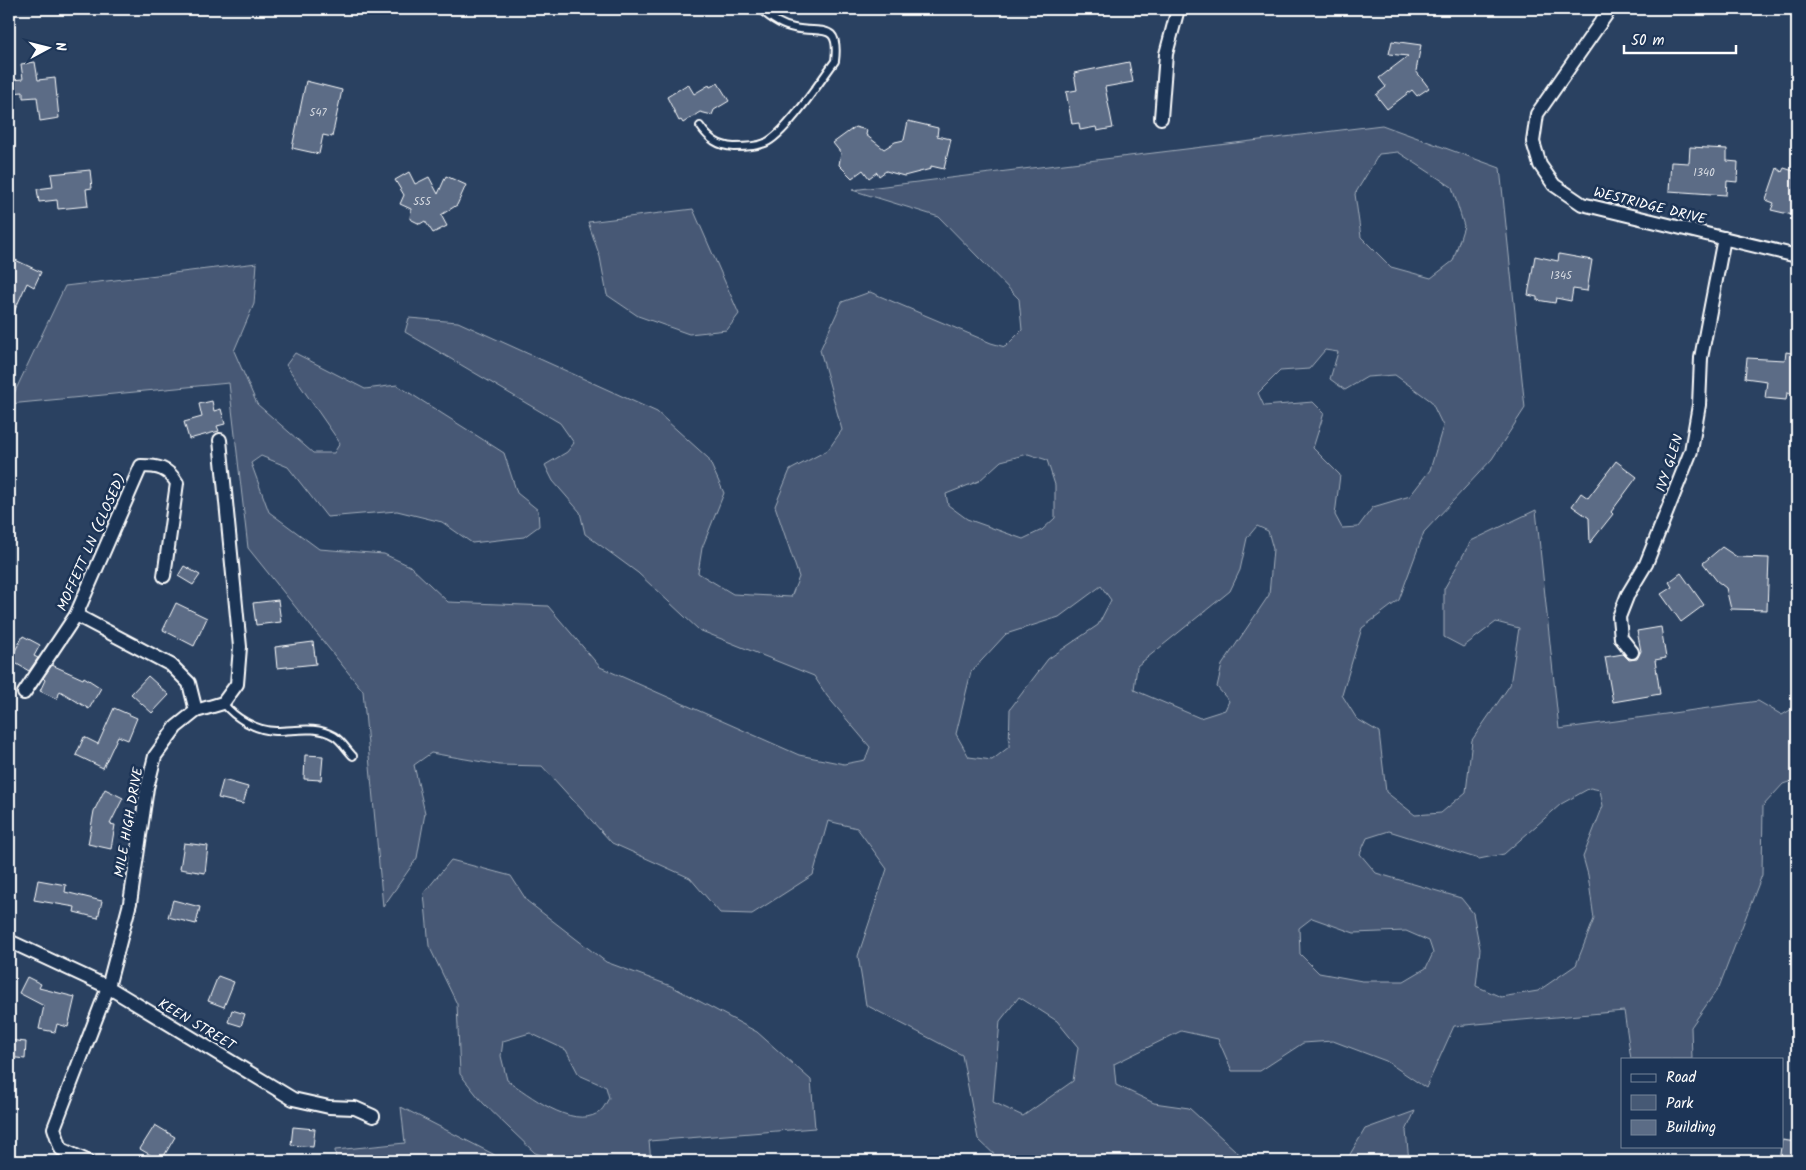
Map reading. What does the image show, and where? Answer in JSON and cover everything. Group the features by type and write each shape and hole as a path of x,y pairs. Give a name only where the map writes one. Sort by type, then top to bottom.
{"street":[{"path":"1161,118 1166,54 1178,9"},
{"name":"WESTRIDGE DRIVE","path":"1610,9 1537,114 1533,142 1540,165 1554,185 1582,204 1797,256"},
{"name":"IVY GLEN","path":"1632,652 1621,638 1619,618 1628,594 1646,564 1691,451 1699,405 1701,358 1724,238"},
{"path":"220,440 240,647 237,684 223,702"},
{"name":"MOFFETT LN (CLOSED)","path":"24,693 76,615 141,466 157,466 171,473 178,483 164,576"},
{"path":"76,615 170,665 189,683 196,711"},
{"name":"MILE HIGH DRIVE","path":"87,1161 61,1149 54,1128 108,987 130,903 147,788 155,756 176,727 196,711 223,702"},
{"name":"KEEN STREET","path":"9,940 108,987 293,1099 329,1108 355,1108 373,1116"}],"lane":[{"path":"700,126 707,137 720,145 741,147 765,143 784,128 836,61 837,48 834,36 826,30 794,28 779,23 760,9"},
{"path":"223,702 233,716 254,726 275,731 305,728 334,736 353,756"}],"green space":[{"path":"1382,125 1500,168 1525,408 1492,459 1424,532 1399,600 1362,628 1342,695 1357,719 1379,732 1386,792 1415,815 1441,813 1466,792 1472,740 1510,685 1519,628 1496,622 1463,647 1444,637 1444,589 1471,541 1536,510 1559,729 1758,701 1782,715 1797,706 1797,779 1783,784 1763,806 1762,875 1719,987 1691,1027 1692,1058 1631,1058 1624,1011 1454,1026 1426,1088 1386,1061 1333,1041 1303,1043 1260,1071 1232,1071 1218,1039 1181,1031 1114,1064 1116,1085 1154,1103 1189,1108 1247,1161 1001,1161 978,1139 962,1055 866,1005 858,956 887,869 857,828 828,821 813,875 752,914 720,913 690,878 612,843 542,766 500,765 431,753 414,765 425,813 417,858 383,907 363,691 248,548 229,383 9,404 65,286 257,263 254,304 234,351 257,404 313,453 334,453 340,443 286,365 295,353 365,389 397,385 504,453 517,493 538,510 539,526 524,537 472,543 442,522 397,511 327,517 288,467 261,456 251,463 269,512 319,549 384,554 410,566 448,602 548,606 600,667 799,755 844,764 865,760 870,747 827,696 814,676 699,630 638,573 585,534 580,512 553,481 545,465 567,452 574,443 560,423 405,332 409,318 458,322 657,412 708,458 724,493 702,548 698,573 733,594 791,597 799,577 775,506 790,470 828,450 842,430 820,350 842,302 870,292 991,343 1005,347 1022,330 1019,299 939,217 852,190","holes":["1398,152 1452,187 1464,226 1453,261 1431,278 1391,267 1361,237 1355,194 1379,154","1325,350 1338,352 1330,379 1345,390 1367,377 1395,375 1431,401 1443,426 1430,470 1410,496 1373,507 1358,527 1342,528 1335,515 1340,475 1313,448 1324,413 1313,402 1264,406 1258,393 1280,371 1309,369","1028,454 1047,460 1055,485 1055,518 1042,530 1023,539 967,519 948,505 946,494 979,481 1001,461","1257,526 1268,531 1273,549 1269,595 1222,665 1217,687 1229,701 1225,710 1200,718 1134,690 1137,666 1230,591 1240,570 1247,538","1101,586 1111,600 1098,625 1048,659 1010,709 1009,747 992,760 969,757 956,734 971,672 1006,634 1059,617","1590,788 1600,790 1603,806 1583,857 1588,875 1594,919 1576,965 1538,991 1501,997 1476,986 1480,949 1473,913 1461,898 1376,873 1360,854 1367,838 1389,831 1479,859 1504,854 1561,804","1312,918 1354,933 1406,931 1429,941 1433,953 1426,968 1404,981 1362,981 1319,973 1300,954 1299,928","1019,997 1057,1021 1078,1047 1073,1081 1023,1116 993,1102 1000,1021"]},
{"path":"693,209 739,314 727,330 689,334 638,316 607,295 600,257 588,222"},
{"path":"451,860 511,876 527,901 606,962 671,986 757,1032 811,1080 815,1128 649,1141 651,1161 561,1161 535,1153 483,1103 460,1074 457,1004 429,946 424,893","holes":["530,1033 566,1050 579,1075 606,1087 609,1098 598,1113 587,1117 563,1114 538,1101 507,1080 501,1056 503,1041"]},
{"path":"401,1107 493,1154 503,1161 336,1161 335,1150 405,1143"},
{"path":"1415,1111 1406,1131 1409,1161 1346,1161 1365,1129"}],"building":[{"path":"1392,41 1421,45 1416,71 1429,88 1417,96 1412,90 1387,109 1376,95 1386,87 1379,78 1408,56 1389,54"},
{"path":"35,62 38,80 55,78 59,118 40,121 37,97 23,98 23,92 12,93 11,80 23,79 21,64"},
{"path":"1129,62 1133,82 1105,87 1113,128 1097,131 1096,127 1080,130 1079,123 1072,124 1066,92 1077,90 1074,73"},
{"path":"306,81 342,90 332,137 323,135 319,154 292,148"},
{"path":"718,83 729,101 714,110 712,115 700,112 683,123 681,120 679,121 667,97 688,84 694,94 709,85 710,87"},
{"path":"908,121 938,128 937,136 951,139 944,169 931,166 931,169 904,176 886,171 879,176 877,172 869,178 863,170 852,178 839,165 841,153 833,143 855,127 867,130 866,135 884,149 895,142 904,140"},
{"path":"1690,147 1727,149 1727,161 1738,162 1737,182 1727,181 1726,195 1669,191 1671,162 1689,163"},
{"path":"1777,168 1782,172 1784,168 1797,172 1797,216 1771,210 1774,203 1766,200"},
{"path":"90,170 92,188 86,189 88,206 58,209 57,200 39,202 37,189 53,187 51,174"},
{"path":"409,172 415,184 429,177 438,194 446,176 466,185 457,205 441,215 447,226 433,233 425,221 420,224 410,219 411,209 400,204 404,195 395,180"},
{"path":"1559,254 1592,260 1587,291 1573,289 1571,301 1556,298 1555,303 1537,300 1537,297 1528,295 1535,256 1558,261"},
{"path":"9,257 41,272 34,287 27,283 9,323"},
{"path":"1786,352 1797,354 1795,394 1787,393 1786,400 1765,398 1767,381 1745,378 1747,358 1785,360"},
{"path":"212,401 214,411 221,409 225,424 217,426 219,431 189,439 184,422 202,417 199,404"},
{"path":"1616,461 1637,477 1611,512 1613,514 1590,543 1589,518 1572,506 1581,493 1588,498"},
{"path":"1722,547 1737,557 1769,558 1767,610 1731,609 1726,588 1717,581 1703,563"},
{"path":"184,566 200,575 193,585 178,576"},
{"path":"1681,573 1704,605 1681,622 1661,594 1672,587 1669,582"},
{"path":"278,600 281,622 256,625 253,603"},
{"path":"176,603 207,618 194,646 163,630"},
{"path":"1661,627 1666,658 1655,660 1660,694 1613,702 1605,657 1623,654 1629,660 1637,659 1641,651 1637,631"},
{"path":"23,636 40,645 34,656 38,658 29,671 10,660"},
{"path":"313,642 316,664 277,668 275,647"},
{"path":"52,665 83,679 84,677 101,688 89,709 60,691 57,699 40,691 45,680 43,678"},
{"path":"148,676 169,695 152,713 131,694"},
{"path":"114,708 137,718 128,740 118,736 103,768 76,755 84,737 98,744"},
{"path":"305,755 323,756 321,780 304,779"},
{"path":"223,780 248,787 243,804 218,798"},
{"path":"105,789 123,798 110,824 115,825 111,849 88,844 94,811"},
{"path":"184,843 208,846 205,873 180,869"},
{"path":"38,880 66,885 65,892 102,901 98,918 74,912 75,907 34,900"},
{"path":"173,900 200,907 196,924 168,917"},
{"path":"218,976 234,982 224,1007 208,1001"},
{"path":"27,977 41,984 39,988 75,997 68,1027 57,1024 55,1032 39,1029 44,1006 19,993"},
{"path":"232,1010 245,1014 241,1026 228,1022"},
{"path":"9,1040 26,1042 25,1059 9,1057"},
{"path":"155,1125 175,1137 161,1161 140,1149"},
{"path":"293,1127 315,1129 313,1147 291,1145"},
{"path":"1784,1140 1796,1142 1790,1161 1779,1161 1781,1148 1784,1148"}]}
